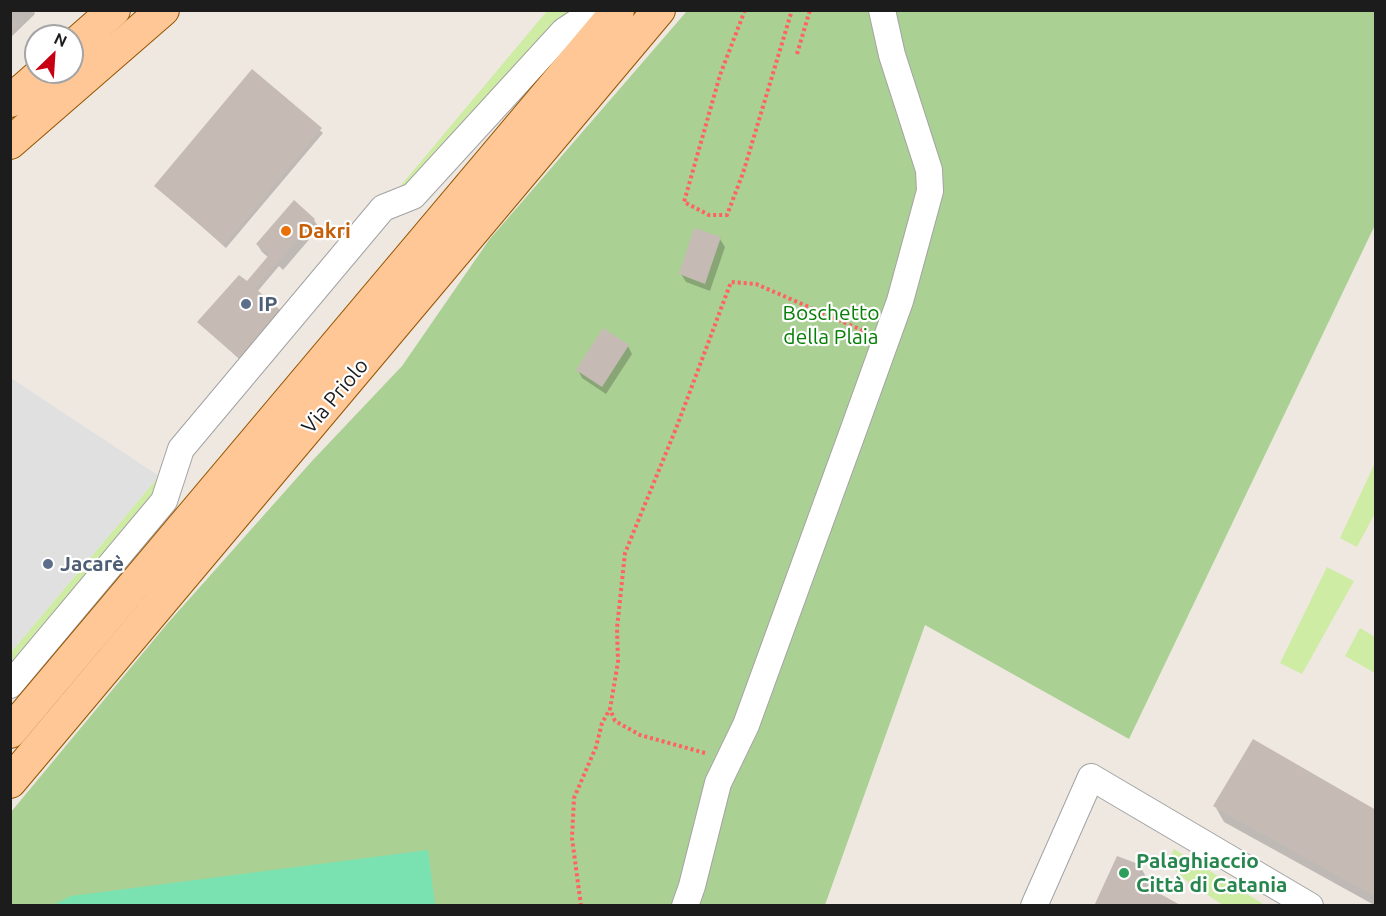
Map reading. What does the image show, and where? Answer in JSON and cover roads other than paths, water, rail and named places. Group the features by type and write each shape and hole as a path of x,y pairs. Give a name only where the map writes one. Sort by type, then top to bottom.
{"main road":[{"path":"84,36 114,10"},
{"path":"10,143 163,10"},
{"name":"Via Priolo","path":"10,732 618,10"},
{"name":"Via Priolo","path":"10,782 659,10"},
{"path":"10,100 29,84"}],"lane":[{"path":"10,685 164,501 181,449 383,208 412,196 564,31 596,10"},
{"path":"686,906 718,783 746,725 900,301 930,191 929,170 892,55 882,10"},
{"path":"1034,906 1091,777 1310,906"}],"place":[{"name":"Dakri","path":"286,231"},
{"name":"IP","path":"246,304"},
{"name":"Jacarè","path":"48,564"},
{"name":"Palaghiaccio Città di Catania","path":"1124,873"}],"park label":[{"name":"Boschetto della Plaia","path":"831,325"}]}
